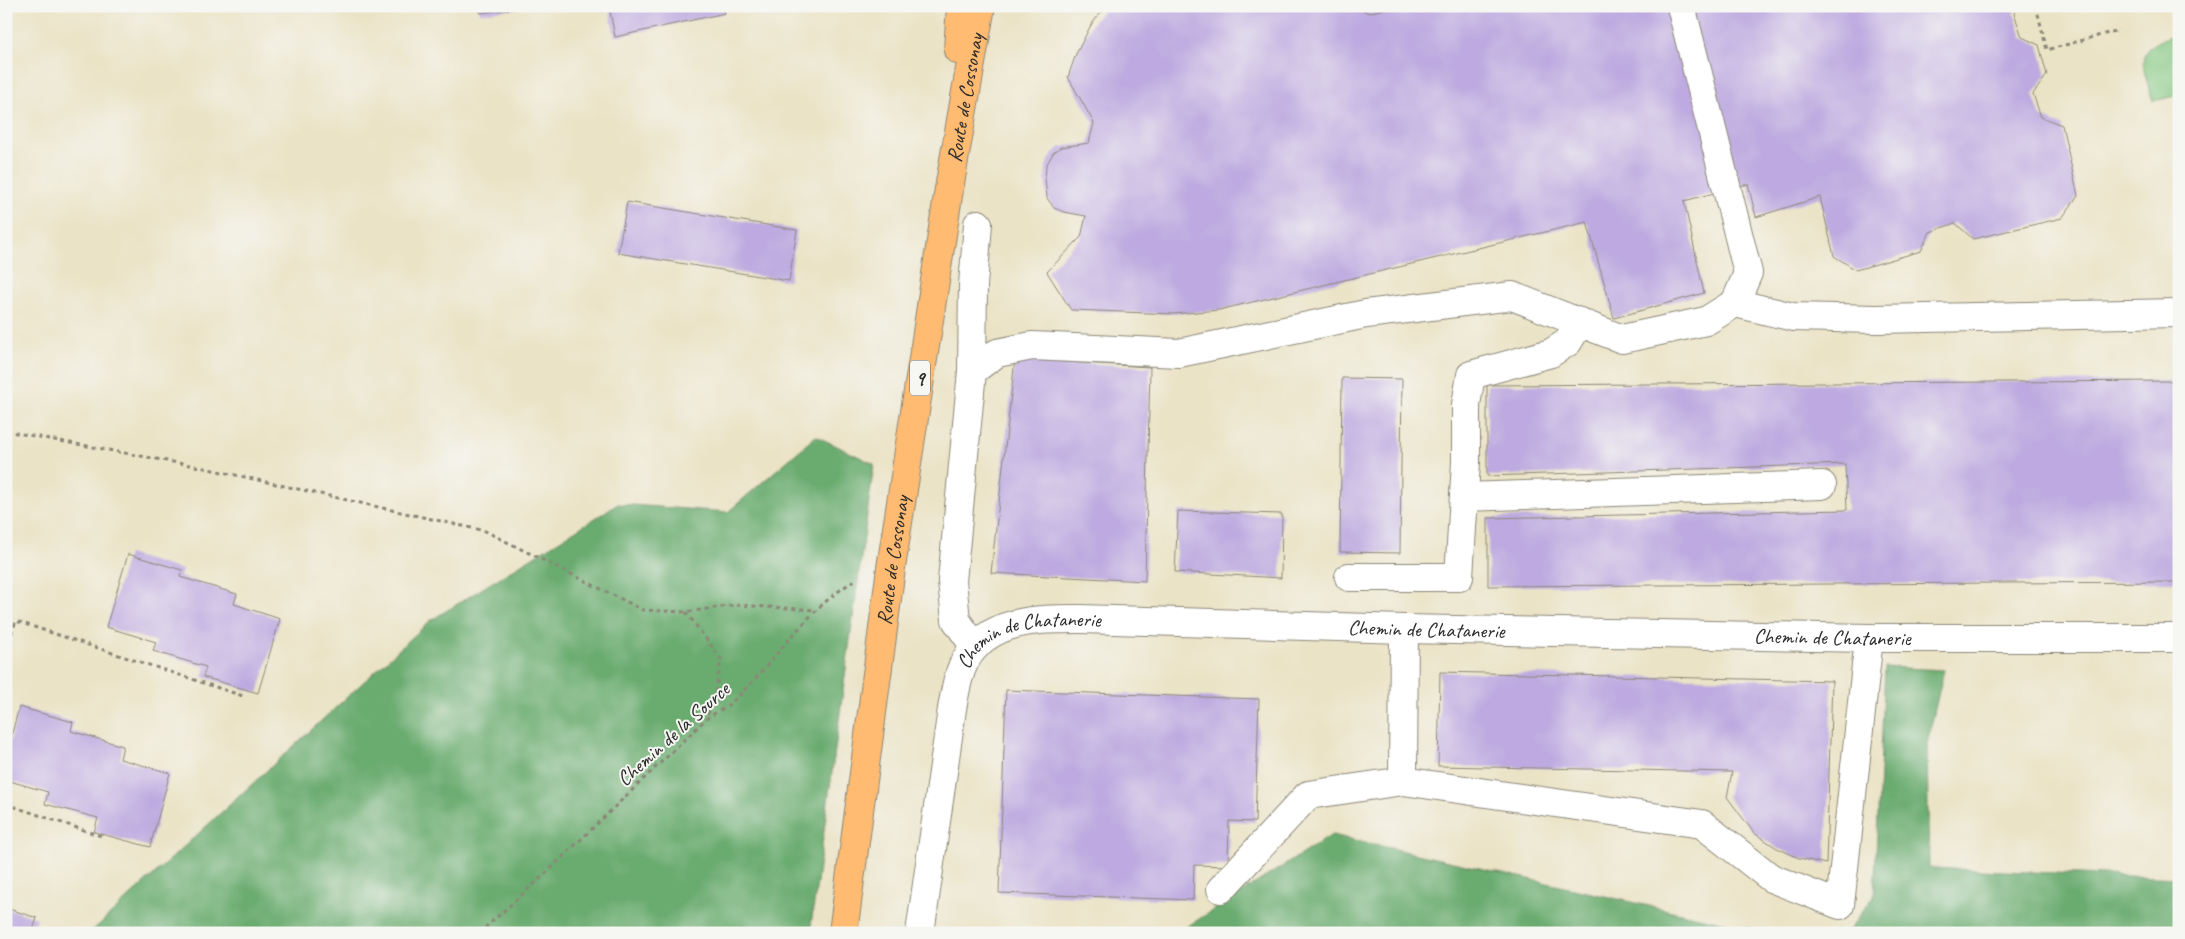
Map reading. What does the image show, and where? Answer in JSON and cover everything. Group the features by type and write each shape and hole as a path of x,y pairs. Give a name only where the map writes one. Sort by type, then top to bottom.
{"main road":[{"name":"Route de Cossonay","path":"949,189 961,6"},
{"name":"Route de Cossonay","path":"843,933 891,568 949,189 981,6"}],"street":[{"path":"972,371 997,353 1032,346 1179,353 1366,314 1512,296 1622,339 1706,321 1735,303 1748,273 1681,6"},
{"path":"975,647 956,620 952,581 972,371 973,285 978,224"},
{"path":"1735,303 1793,317 1876,319 2179,313"},
{"path":"1349,577 1459,577 1464,497 1466,405 1471,375 1551,353 1568,342 1580,322"},
{"path":"1464,497 1822,485"},
{"name":"Chemin de Chatanerie","path":"920,933 952,709 959,676 965,661 975,647 995,631 1017,622 1039,619 1404,629 1869,638 2179,638"},
{"path":"1403,781 1404,629"},
{"path":"1221,889 1308,795 1403,781 1702,824 1771,878 1840,905 1869,638"}],"path":[{"path":"2036,6 2047,50 2119,30"},
{"path":"6,432 200,467 485,530 643,610 686,612 736,605 815,610"},
{"name":"Chemin de la Source","path":"479,933 544,875 706,718 731,703 760,674 815,610 855,580 891,568"},
{"path":"686,612 722,659 716,690 706,718"},
{"path":"6,649 16,621 246,697"},
{"path":"6,804 104,837"}],"green space":[{"path":"2177,34 2179,42 2179,95 2153,101 2144,67 2146,51 2162,39"},
{"path":"816,436 874,464 810,933 90,933 430,621 618,504 728,512"},
{"path":"1885,667 1944,670 1927,744 1929,868 2179,878 2179,933 1847,933 1874,896"},
{"path":"1332,835 1770,933 1177,933"}],"building":[{"path":"479,6 528,6 528,7 480,13"},
{"path":"609,6 723,6 725,13 615,37"},
{"path":"1106,6 1354,6 1369,13 1394,6 2019,6 2014,13 2022,37 2039,45 2047,75 2033,94 2041,117 2062,125 2078,196 2062,218 1973,239 1955,223 1930,232 1921,251 1856,270 1834,256 1820,197 1756,217 1748,184 1684,201 1704,293 1614,318 1587,222 1219,310 1174,314 1071,310 1047,272 1081,237 1086,216 1054,208 1047,198 1046,166 1053,153 1061,147 1089,143 1094,123 1068,77 1076,54 1091,25"},
{"path":"627,202 797,230 789,281 618,253"},
{"path":"1015,359 1150,367 1145,581 991,573"},
{"path":"1342,378 1402,379 1400,553 1340,552"},
{"path":"2179,381 2179,582 1488,586 1488,518 1847,510 1845,464 1487,476 1487,385"},
{"path":"1178,511 1282,514 1281,578 1175,572"},
{"path":"128,554 182,570 180,577 237,594 234,604 280,619 258,693 203,677 206,667 153,651 156,642 106,627"},
{"path":"1440,672 1832,681 1826,864 1799,858 1777,848 1754,833 1727,797 1732,772 1438,766"},
{"path":"1006,690 1259,699 1255,822 1229,821 1228,866 1194,865 1193,900 999,893"},
{"path":"19,707 73,722 71,731 123,746 120,759 170,773 150,847 94,832 98,818 45,804 48,792 6,780 6,756"},
{"path":"6,908 37,918 32,933 6,933"}]}
